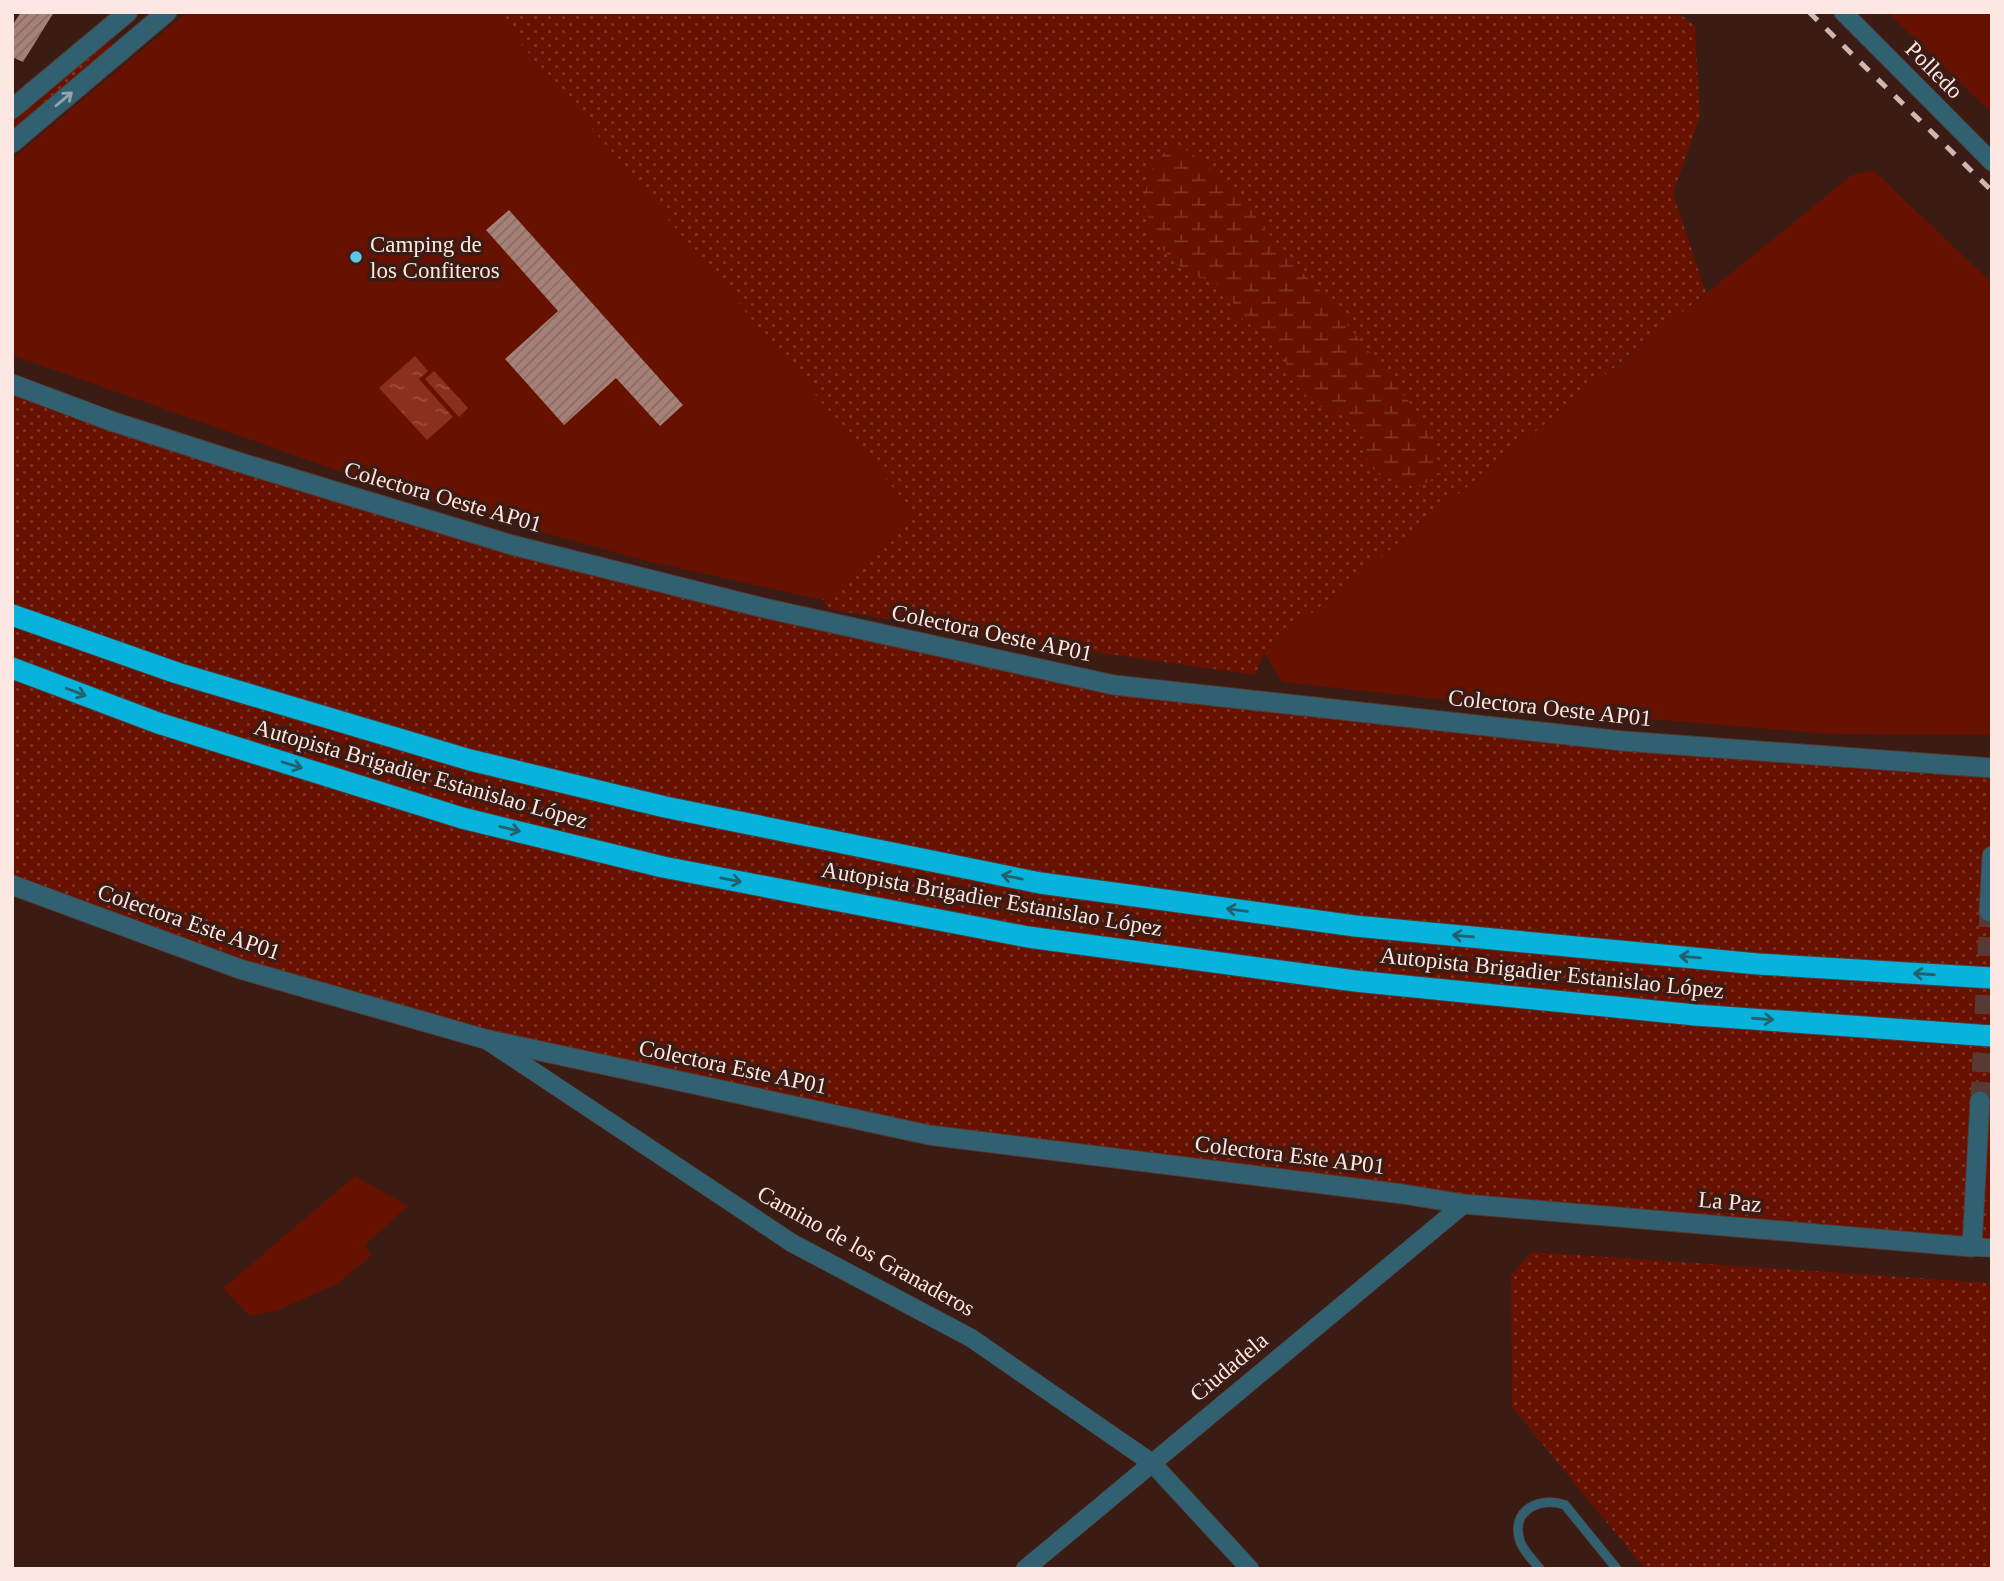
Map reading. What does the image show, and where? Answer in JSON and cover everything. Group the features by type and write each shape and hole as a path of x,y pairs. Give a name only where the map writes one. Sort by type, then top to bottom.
{"highway":[{"name":"Autopista Brigadier Estanislao López","path":"12,615 177,673 470,760 665,807 1040,883 1355,926 1758,964 1992,978"},
{"name":"Autopista Brigadier Estanislao López","path":"12,668 158,723 462,818 663,867 1014,935 1354,981 1695,1015 1992,1036"}],"street":[{"path":"12,143 167,12"},
{"name":"Polledo","path":"1843,12 1992,162"},
{"path":"12,110 122,14 146,29"},
{"name":"Colectora Oeste AP01","path":"12,384 111,421 235,461 512,545 764,608 1114,685 1623,741 1992,768"},
{"path":"1989,912 1992,856"},
{"name":"Colectora Este AP01","path":"12,885 240,969 485,1039 929,1135 1403,1194 1464,1204"},
{"name":"Camino de los Granaderos","path":"485,1039 792,1243 971,1338 1152,1463 1250,1569"},
{"path":"1980,1101 1982,1247"},
{"name":"La Paz","path":"1464,1204 1982,1247"},
{"name":"Ciudadela","path":"1025,1569 1464,1204"}],"lane":[{"path":"1540,1569 1520,1545 1520,1519 1528,1508 1540,1502 1552,1501 1565,1505 1617,1569"}],"green space":[{"name":"Camping de los Confiteros","path":"187,12 494,12 917,516 822,600 647,561 412,497 12,355 12,159"},
{"path":"494,12 1677,12 1695,26 1700,116 1673,194 1706,293 1264,652 1255,675 1026,642 829,609 822,600 916,516"},
{"path":"1887,12 1992,12 1992,113"},
{"path":"109,41 114,47 16,129 12,128 12,120"},
{"path":"1168,148 1185,149 1233,186 1286,257 1317,287 1423,419 1441,474 1417,488 1380,475 1370,466 1356,425 1346,415 1318,406 1297,387 1289,376 1283,348 1234,313 1233,299 1223,287 1184,270 1153,240 1144,198 1150,171"},
{"path":"1873,170 1992,283 1990,735 1828,734 1510,707 1282,682 1264,652 1852,175"},
{"path":"12,384 512,545 1114,685 1992,768 1992,1248 1464,1204 929,1135 485,1039 12,885"},
{"path":"355,1176 408,1206 365,1245 371,1256 337,1284 278,1310 250,1316 223,1288"},
{"path":"1532,1252 1992,1283 1992,1569 1645,1569 1512,1407 1511,1275"}],"water":[{"path":"415,356 428,371 419,379 453,417 427,440 379,388"},
{"path":"434,371 468,408 459,417 425,379"}],"building":[{"path":"21,12 54,12 23,62 12,57 12,26"},
{"path":"509,210 683,405 660,426 616,378 564,425 505,359 558,311 486,230"}],"tunnel":[{"path":"1980,1101 1989,912"}],"railway":[{"path":"1809,12 1992,191"}],"place":[{"name":"Camping de los Confiteros","path":"356,257"}]}
